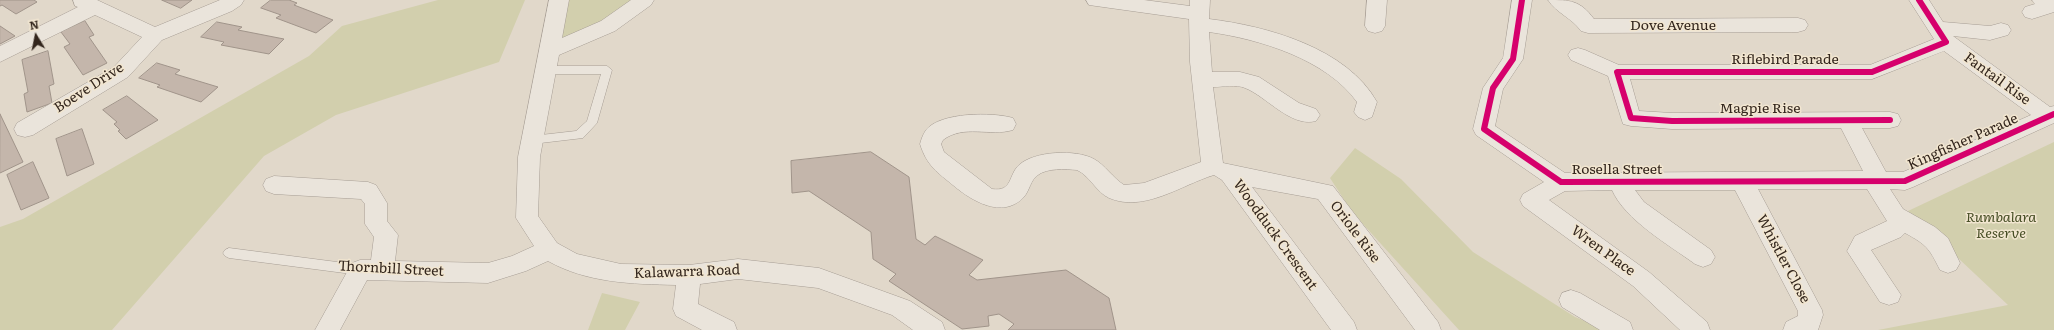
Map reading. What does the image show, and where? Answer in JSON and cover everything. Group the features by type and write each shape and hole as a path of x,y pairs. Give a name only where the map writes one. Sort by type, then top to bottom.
{"street":[{"name":"Boeve Drive","path":"25,129 121,72 155,35 225,6 234,0"},
{"name":"Kalawarra Road","path":"559,0 529,157 527,218 549,250 572,263 621,274 688,274 738,269 819,278 901,308 933,330"},
{"path":"547,60 608,26 644,0"},
{"path":"1096,0 1199,13 1236,28 1266,36 1309,53 1356,85 1367,102 1365,112"},
{"path":"1375,26 1377,0"},
{"name":"Rosella Street","path":"1522,0 1513,59 1493,88 1484,128 1561,182 1879,180"},
{"name":"Dove Avenue","path":"1558,0 1582,16 1588,26 1798,26"},
{"path":"1919,0 1941,35 1992,33 2001,30"},
{"path":"0,56 87,3 155,35"},
{"name":"Woodduck Crescent","path":"1199,13 1203,80 1222,170 1345,330"},
{"name":"Riflebird Parade","path":"1617,72 1872,72 1941,35"},
{"name":"Fantail Rise","path":"1941,35 2051,115"},
{"path":"1578,55 1617,72"},
{"name":"Magpie Rise","path":"1617,72 1631,118 1672,121 1890,120"},
{"path":"1203,80 1240,79 1252,82 1292,108 1309,115"},
{"name":"Kingfisher Parade","path":"1879,180 1905,181 2051,115"},
{"path":"1847,120 1879,180 1878,189 1893,213 1902,220 1923,230 1935,240 1940,245 1948,263"},
{"path":"1005,124 967,122 940,130 931,142 932,152 935,157 981,194 996,199 1006,197 1013,193 1019,187 1023,176 1028,170 1041,164 1074,161 1083,163 1090,166 1110,188 1130,195 1143,193 1193,172 1222,170"},
{"name":"Oriole Rise","path":"1222,170 1325,192 1429,330"},
{"name":"Whistler Close","path":"1742,181 1810,310 1811,316 1809,323 1795,330"},
{"name":"Wren Place","path":"1561,182 1531,200 1641,279 1659,298 1698,330"},
{"path":"1620,182 1626,196 1636,208 1703,258"},
{"path":"274,185 368,191 376,203 376,224 386,235 371,271 327,330"},
{"path":"1889,295 1859,251 1863,243 1893,230 1902,220"},
{"name":"Thornbill Street","path":"371,271 488,273 518,264 549,250"},
{"path":"688,274 685,310 725,330"},
{"path":"1571,300 1621,330"}],"lane":[{"path":"532,140 579,135 592,123 607,70 547,60"},
{"name":"Thornbill Street","path":"230,253 371,271"}],"green space":[{"path":"438,0 525,0 499,62 336,115 264,156 112,330 0,330 0,227 23,219 309,56 342,26"},
{"path":"559,0 644,0 549,51"},
{"name":"Rumbalara Reserve","path":"2054,142 2054,330 1878,330 2008,305 1908,211"},
{"path":"1355,148 1401,179 1473,252 1575,317 1608,330 1459,330 1352,212 1330,178"},
{"path":"602,293 640,302 625,330 588,330"}],"building":[{"path":"0,0 34,0 37,2 16,14 2,5 0,6"},
{"path":"162,0 192,0 181,8"},
{"path":"271,0 289,0 297,3 294,5 333,20 316,33 276,18 281,15 261,8"},
{"path":"85,21 94,35 89,37 107,63 83,75 64,47 70,44 61,32"},
{"path":"217,22 242,27 238,30 284,39 269,54 221,45 224,42 201,37"},
{"path":"0,26 15,36 0,44"},
{"path":"48,51 54,84 49,86 52,103 27,112 24,94 28,92 22,60"},
{"path":"157,63 180,70 175,74 218,87 201,102 157,87 160,85 139,78"},
{"path":"127,96 158,120 126,139 118,131 120,130 114,124 117,122 103,110"},
{"path":"0,114 23,162 0,173"},
{"path":"82,129 94,164 67,176 56,139"},
{"path":"871,152 909,177 916,239 925,245 935,236 983,260 969,275 977,280 1066,270 1109,298 1116,330 1008,330 1014,324 999,314 988,316 989,326 962,329 889,281 896,274 873,259 871,232 809,191 792,193 791,161"},
{"path":"33,162 49,198 21,210 7,175"}],"cycle path":[{"path":"1522,0 1513,59 1493,88 1484,129 1561,182 1905,181 2054,114"},
{"path":"1890,120 1672,121 1631,118 1617,72 1872,72 1946,42 1919,0"}]}
